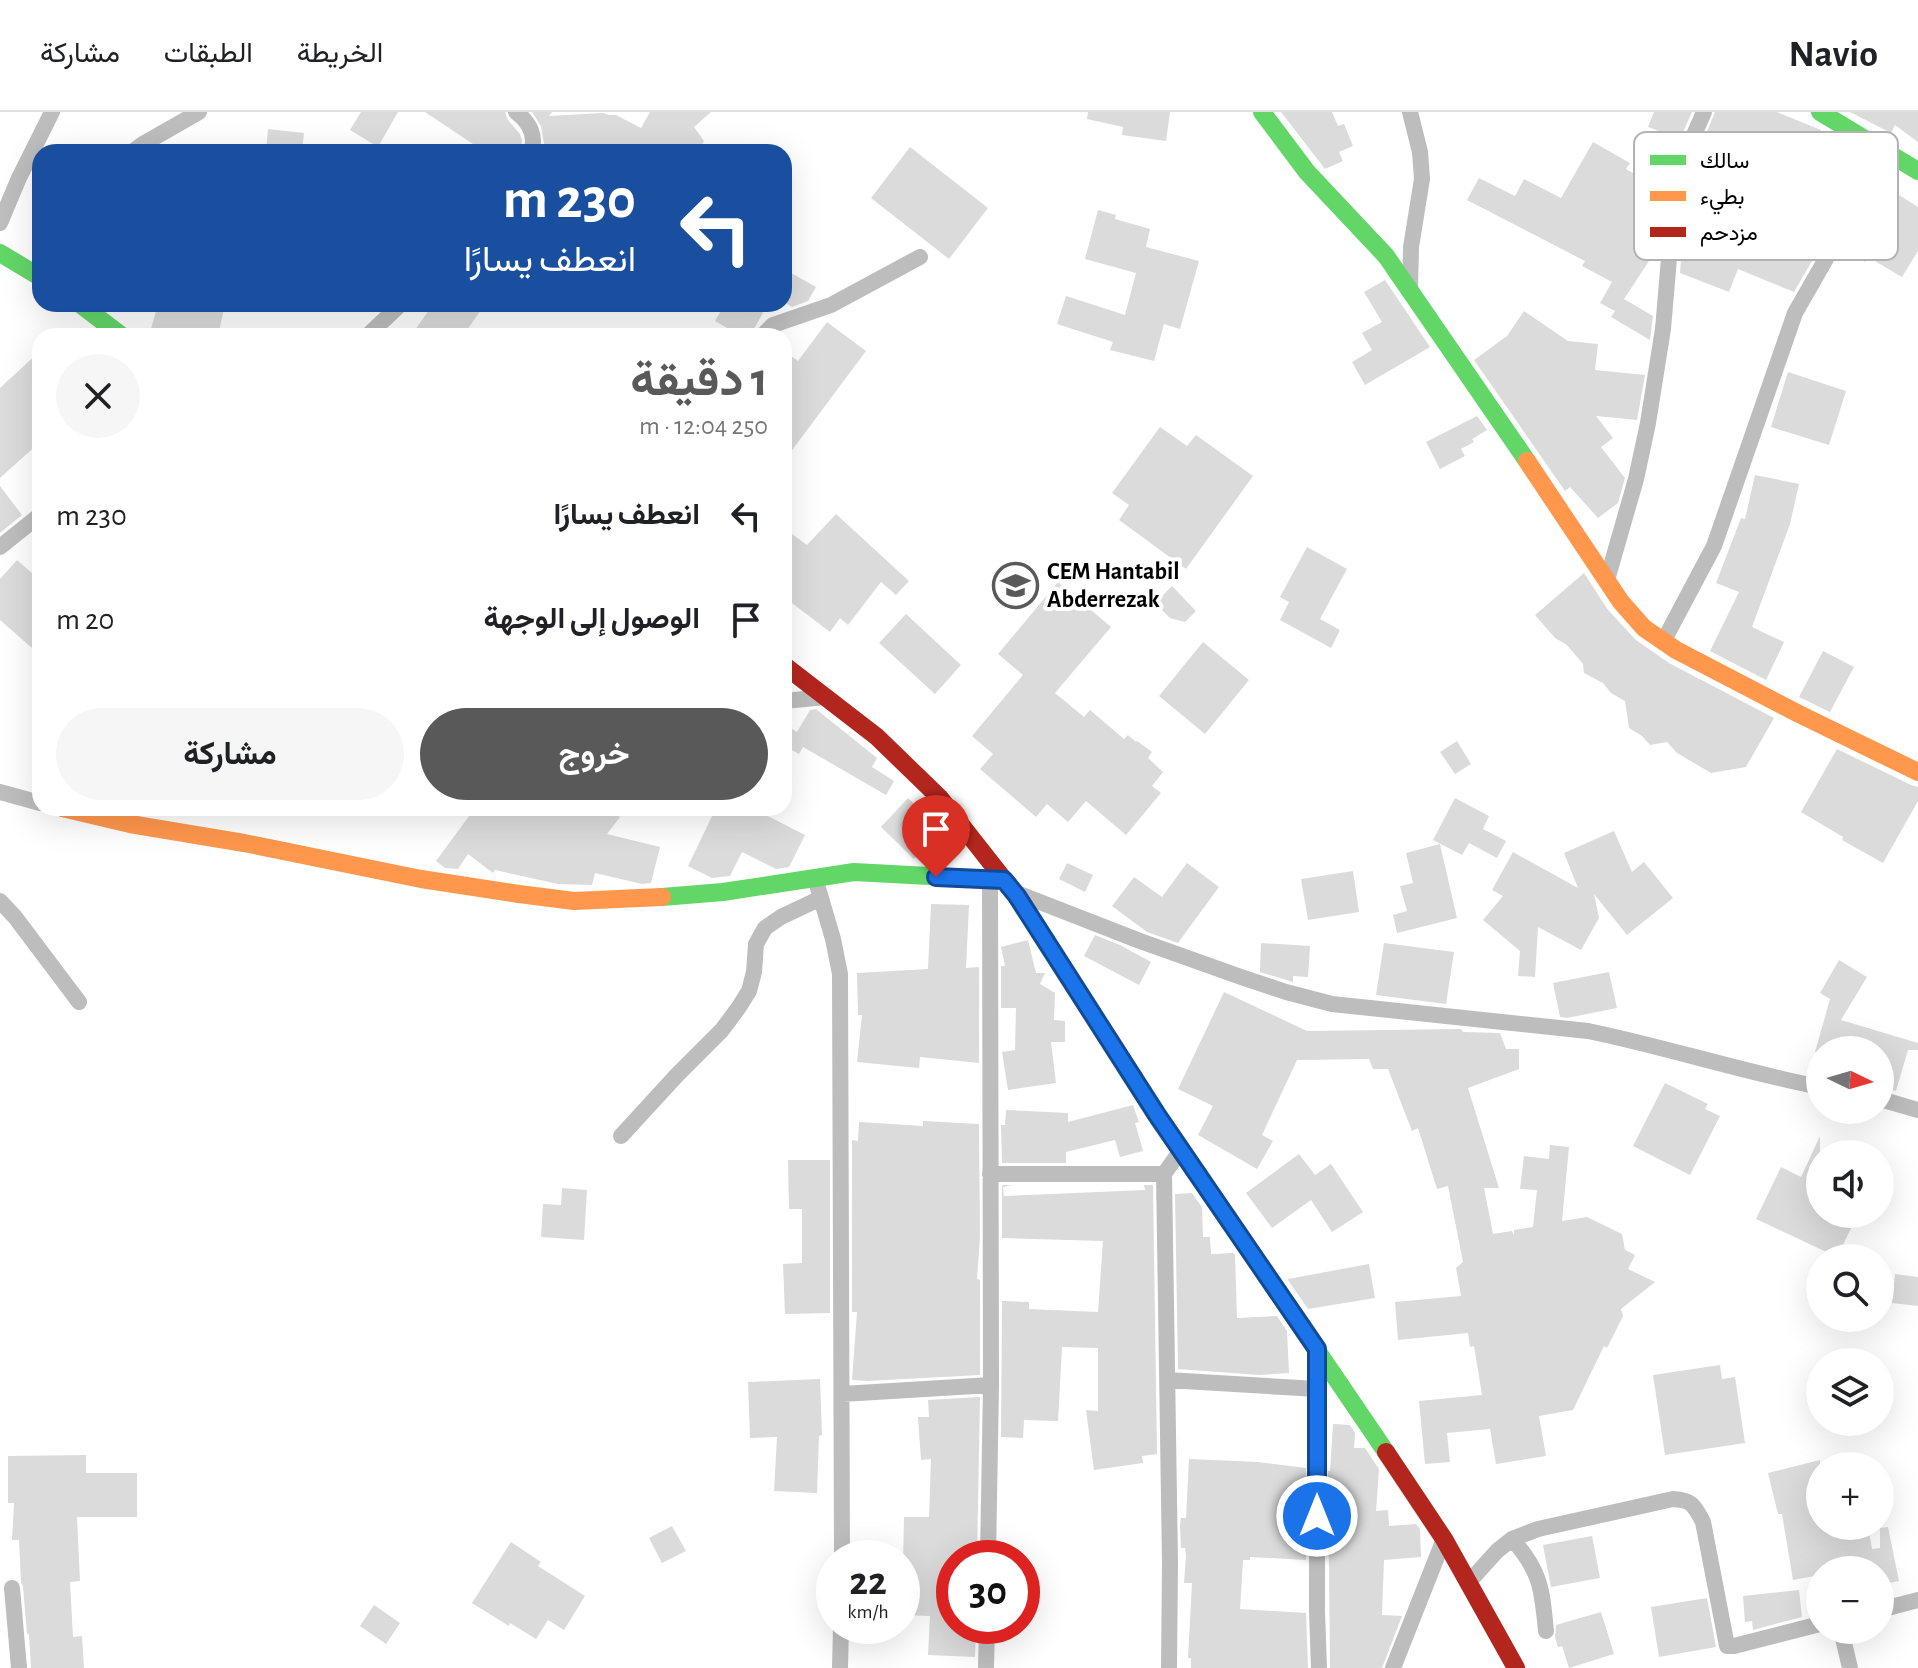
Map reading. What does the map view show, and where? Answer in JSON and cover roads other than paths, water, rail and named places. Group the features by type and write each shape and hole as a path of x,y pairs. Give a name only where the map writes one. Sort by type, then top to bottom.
{"street":[{"path":"36,144 52,112"},
{"path":"143,144 199,112"},
{"path":"516,112 532,131 534,144"},
{"path":"1262,112 1307,172 1386,256 1621,602 1644,628 1676,650 1918,772"},
{"path":"1410,112 1420,152 1422,179 1411,247 1410,289"},
{"path":"1695,132 1704,112"},
{"path":"1820,112 1854,132"},
{"path":"0,223 32,152"},
{"path":"1898,159 1918,171"},
{"path":"0,253 32,272"},
{"path":"770,328 831,305 920,257"},
{"path":"1607,580 1636,479 1648,423 1663,329 1669,260"},
{"path":"1663,642 1714,546 1795,313 1825,260"},
{"path":"90,312 112,328"},
{"path":"376,328 392,312"},
{"path":"0,547 32,521"},
{"path":"792,671 876,736 940,798 1003,884 1444,1539 1516,1668"},
{"path":"792,700 826,697"},
{"path":"0,792 32,801"},
{"path":"96,816 421,879 574,901 723,892 854,872 1003,884 1140,941 1286,992 1332,1004 1588,1031 1806,1084"},
{"path":"815,878 840,974 842,1540"},
{"path":"988,1540 990,1174 1003,884"},
{"path":"621,1136 722,1030 739,1007 749,991 756,944 765,928 821,898"},
{"path":"0,901 79,1002"},
{"path":"1894,1103 1918,1110"},
{"path":"1169,1668 1164,1174 1181,1150"},
{"path":"990,1174 1164,1174"},
{"path":"1317,1349 1319,1668"},
{"path":"1167,1380 1317,1389"},
{"path":"842,1394 991,1385"},
{"path":"1469,1582 1512,1539 1538,1529 1673,1499 1686,1500 1695,1507 1703,1522 1727,1646 1806,1628"},
{"path":"1393,1668 1444,1539"},
{"path":"1512,1539 1536,1572 1543,1594 1546,1631"},
{"path":"12,1588 19,1668"},
{"path":"1894,1606 1918,1600"},
{"path":"840,1668 841,1644"},
{"path":"986,1668 987,1644"},
{"path":"1844,1644 1850,1668"}],"place":[{"name":"CEM Hantabil Abderrezak","path":"1016,586"}]}
